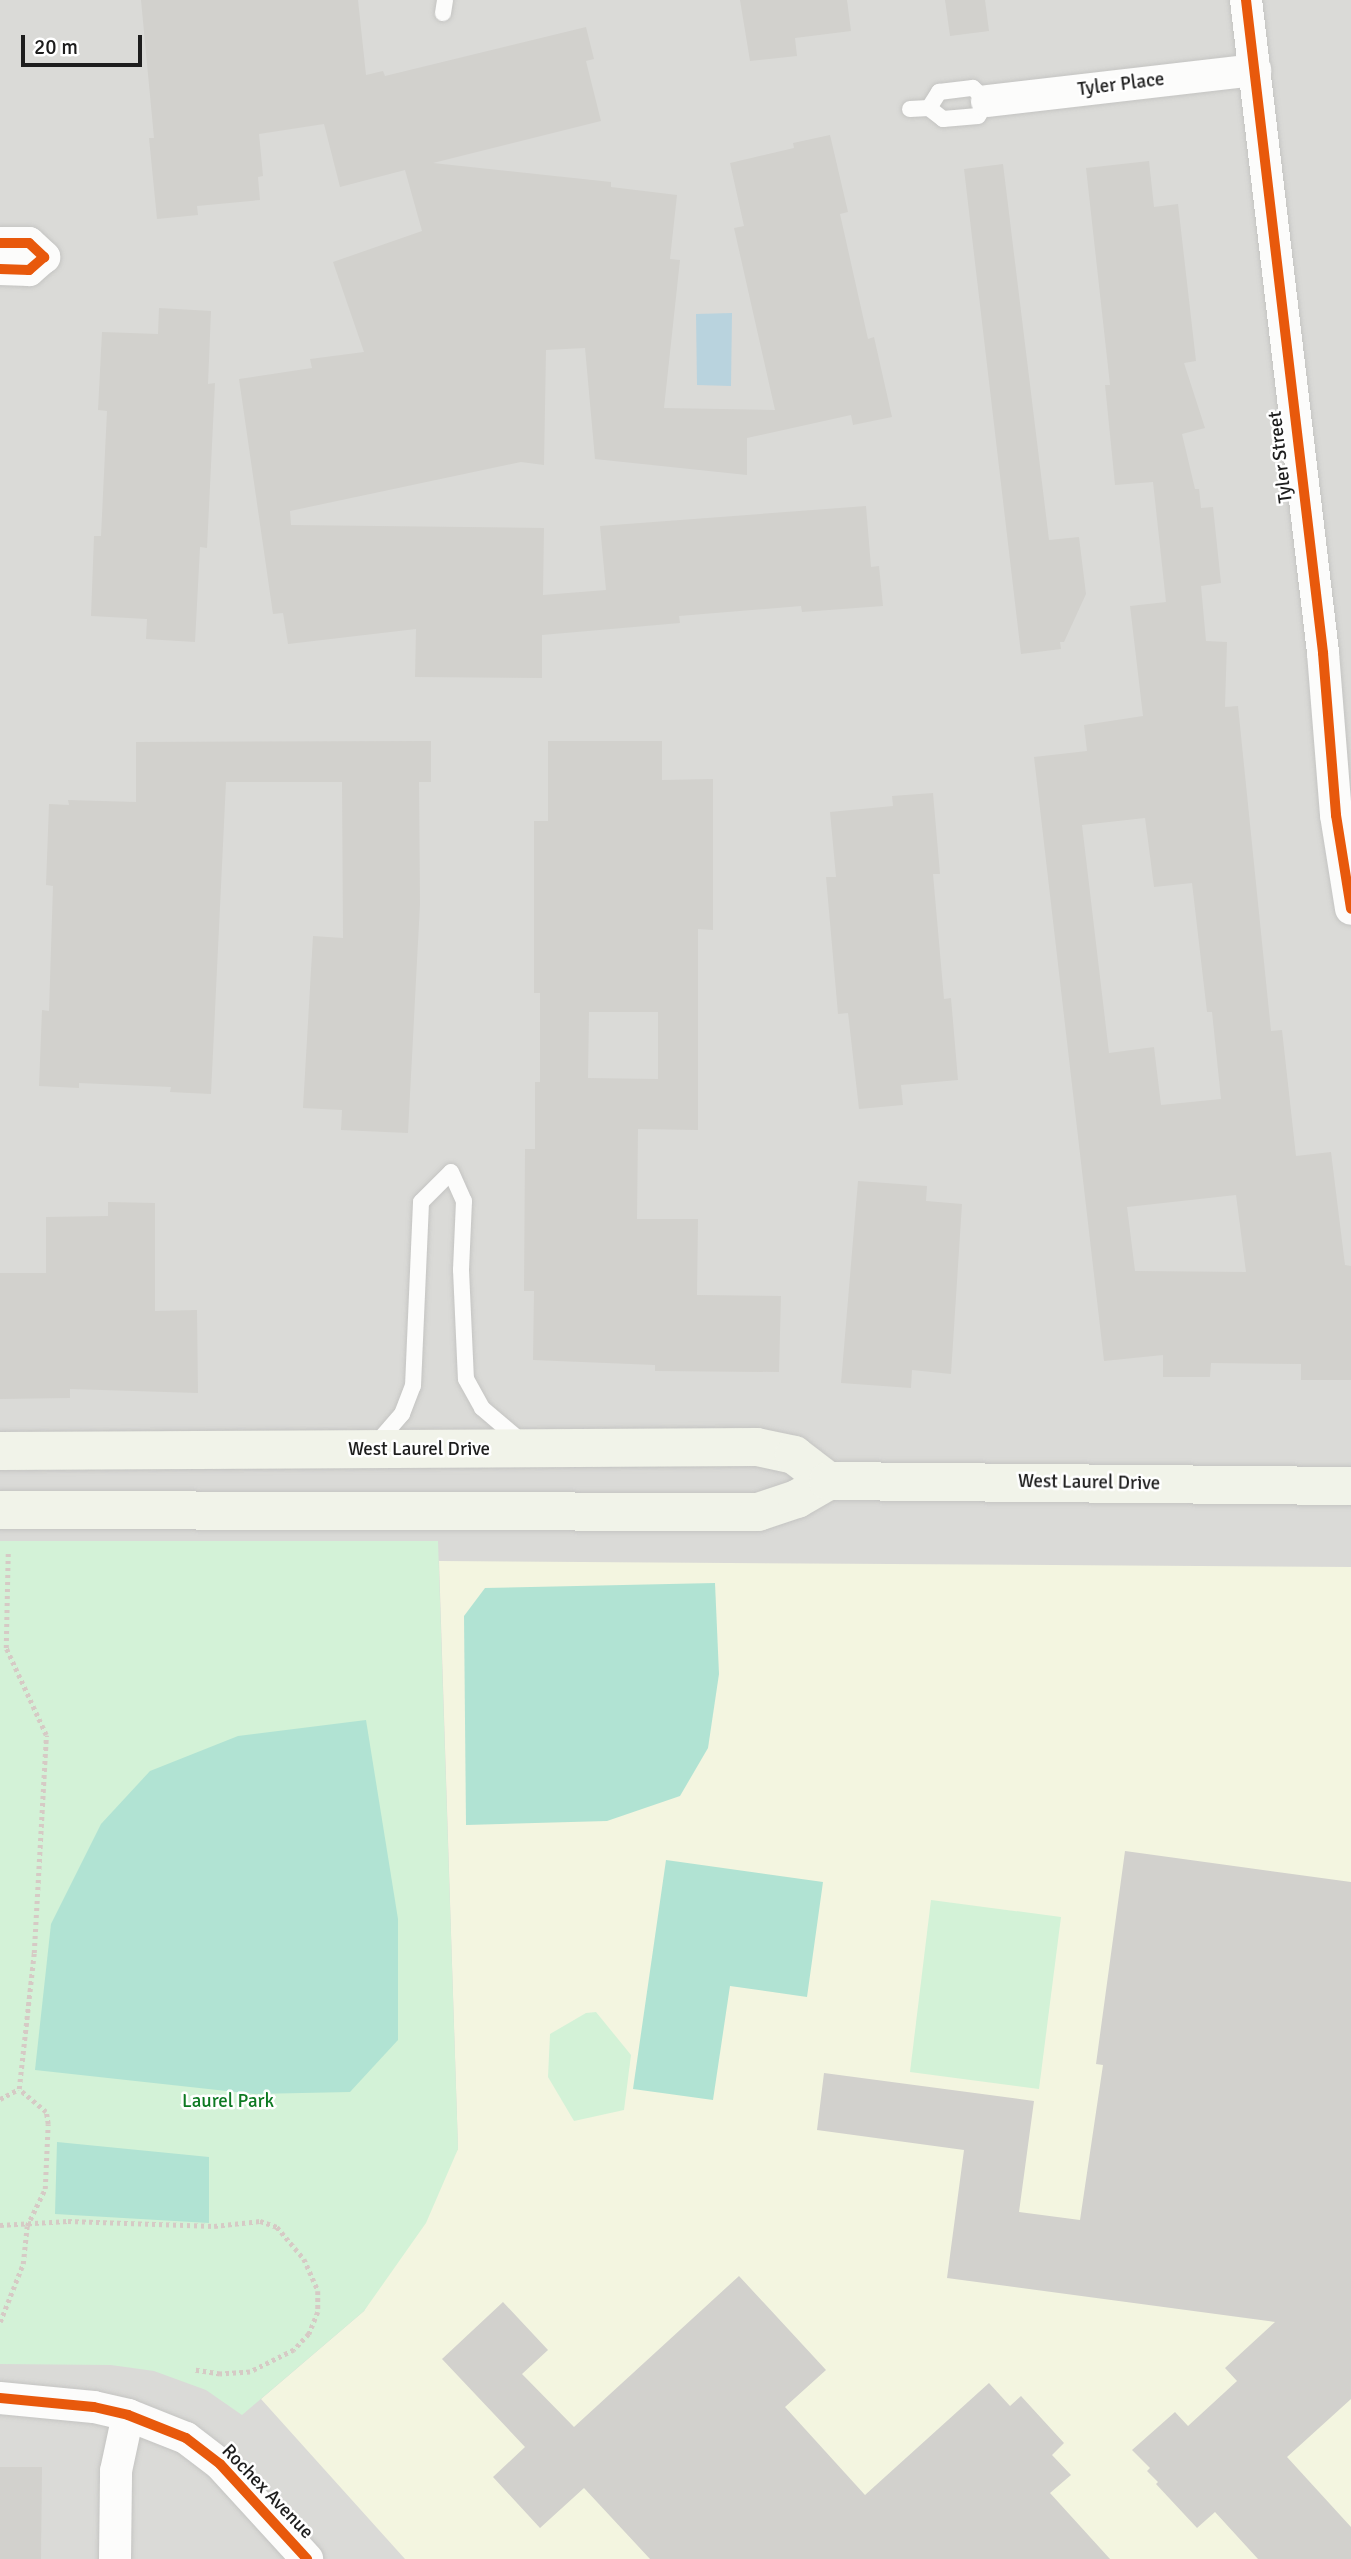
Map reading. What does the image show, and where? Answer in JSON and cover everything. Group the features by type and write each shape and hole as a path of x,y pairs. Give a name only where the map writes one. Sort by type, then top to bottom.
{"main road":[{"name":"West Laurel Drive","path":"0,1451 757,1447 794,1455 828,1481 1351,1486"},
{"path":"0,1510 758,1512 797,1499 828,1481"}],"street":[{"name":"Tyler Street","path":"1246,0 1343,814 1351,909"},
{"name":"Tyler Place","path":"987,101 1255,70"},
{"path":"0,243 29,243 52,257 29,270 0,269"},
{"name":"Rochex Avenue","path":"0,2398 57,2401 128,2415 186,2438 210,2457 307,2559"},
{"path":"115,2559 116,2471 128,2415"}],"lane":[{"path":"910,109 929,108 943,120 978,116 987,101 973,88 939,92 929,108"},
{"path":"371,1450 402,1413 413,1385 421,1202 451,1172 464,1201 461,1270 466,1379 482,1408 532,1450"}],"path":[{"path":"8,1552 6,1648 46,1735 34,1953 19,2089"},
{"path":"0,2099 19,2089"},
{"path":"0,2322 23,2264 27,2226 47,2177 46,2112 19,2089"},
{"path":"0,2225 27,2226 68,2221 214,2226 260,2221 277,2227 304,2259 318,2291 318,2312 309,2334 294,2350 250,2372 220,2374 194,2370"}],"shaded area":[{"path":"0,0 1351,0 1351,2559 0,2559"},
{"path":"439,1561 1351,1567 1351,2559 405,2559 261,2399 364,2311 458,2149"}],"green space":[{"name":"Laurel Park","path":"0,1541 438,1541 458,2149 426,2223 364,2311 242,2415 206,2390 154,2371 111,2365 0,2364"},
{"path":"715,1583 719,1674 708,1748 680,1796 607,1821 466,1825 464,1616 485,1588"},
{"path":"366,1720 398,1919 398,2040 350,2092 254,2094 35,2070 51,1924 101,1824 150,1771 238,1736"},
{"path":"666,1860 823,1882 807,1997 730,1986 713,2100 633,2089"},
{"path":"931,1900 1061,1917 1039,2089 910,2072"},
{"path":"596,2012 631,2055 624,2110 574,2121 548,2077 550,2034 586,2013"},
{"path":"57,2142 209,2157 209,2223 55,2214"}],"water":[{"path":"732,313 731,386 697,385 696,314"}],"building":[{"path":"141,0 358,0 366,75 383,71 385,76 586,27 594,59 586,61 601,121 433,163 611,182 611,187 677,195 670,259 680,260 664,408 775,410 734,228 744,226 730,163 794,148 793,143 830,135 848,212 840,214 868,339 874,337 892,417 853,425 851,415 747,438 747,475 595,459 585,348 546,350 544,465 521,462 290,511 291,525 544,528 543,595 606,590 600,526 866,506 871,567 879,566 883,606 802,612 801,606 679,616 680,623 542,635 542,678 415,677 416,629 288,644 283,613 273,614 239,379 312,368 310,359 364,352 333,262 422,231 405,170 340,187 324,124 259,134 263,176 258,177 260,200 197,206 198,215 157,219 149,138 154,138"},
{"path":"740,0 847,0 851,31 795,38 797,56 750,61"},
{"path":"945,0 985,0 989,31 950,36"},
{"path":"1149,161 1154,207 1178,204 1196,361 1184,363 1205,428 1182,434 1195,489 1199,489 1201,508 1213,507 1221,583 1201,586 1206,641 1227,642 1225,707 1238,706 1271,1031 1282,1030 1296,1156 1331,1152 1345,1265 1351,1266 1351,1380 1301,1380 1301,1364 1211,1363 1210,1377 1163,1377 1163,1355 1104,1361 1034,757 1087,751 1084,725 1143,716 1130,606 1166,602 1153,482 1115,485 1105,385 1110,385 1086,168","holes":["1145,818 1154,887 1192,883 1207,1012 1212,1012 1221,1099 1161,1105 1154,1047 1109,1053 1082,825","1236,1195 1246,1272 1135,1271 1127,1207"]},
{"path":"1003,164 1049,540 1079,537 1086,594 1064,642 1060,642 1061,649 1021,654 964,169"},
{"path":"159,308 211,311 208,384 215,383 207,548 200,547 195,642 146,639 147,619 91,616 94,536 101,536 107,411 98,410 102,332 158,334"},
{"path":"431,741 431,782 419,782 420,904 408,1133 341,1130 342,1110 303,1108 313,936 343,938 342,782 226,782 211,1094 170,1092 171,1087 79,1083 79,1088 39,1086 42,1010 49,1011 53,886 46,885 49,804 69,805 68,800 136,802 136,742"},
{"path":"548,741 662,741 662,780 713,779 713,930 698,929 698,1130 638,1129 637,1219 698,1219 697,1295 781,1296 779,1372 655,1371 655,1365 533,1360 534,1291 524,1291 525,1149 535,1149 535,1082 540,1082 540,993 534,993 534,821 548,821","holes":["589,1012 658,1012 658,1079 588,1078"]},
{"path":"933,793 940,874 933,874 944,999 951,998 958,1080 901,1085 903,1105 859,1109 848,1013 838,1014 826,877 836,877 830,812 893,806 892,796"},
{"path":"858,1181 927,1186 926,1201 962,1204 951,1374 912,1370 911,1388 841,1383"},
{"path":"108,1202 155,1203 155,1311 197,1310 198,1393 70,1389 70,1398 0,1399 0,1273 46,1273 46,1217 108,1216"},
{"path":"1125,1851 1351,1882 1351,2399 1287,2457 1351,2527 1351,2559 1258,2559 1215,2512 1197,2528 1156,2484 1158,2482 1147,2471 1150,2468 1132,2450 1175,2412 1188,2426 1237,2381 1225,2368 1275,2322 947,2278 964,2150 817,2130 824,2073 1034,2101 1019,2212 1080,2220 1103,2065 1096,2064"},
{"path":"739,2276 826,2370 785,2407 865,2495 989,2383 1010,2406 1021,2396 1064,2443 1052,2455 1071,2475 1050,2493 1110,2559 650,2559 584,2488 540,2528 493,2477 525,2447 442,2359 503,2302 548,2350 522,2374 574,2427"},
{"path":"0,2467 42,2467 41,2559 0,2559"}],"cycle path":[{"path":"1246,0 1323,653 1336,815 1351,909"},
{"path":"0,243 29,243 44,257 29,270 0,269"},
{"path":"0,2398 94,2407 128,2415 186,2438 220,2464 307,2559"}]}
